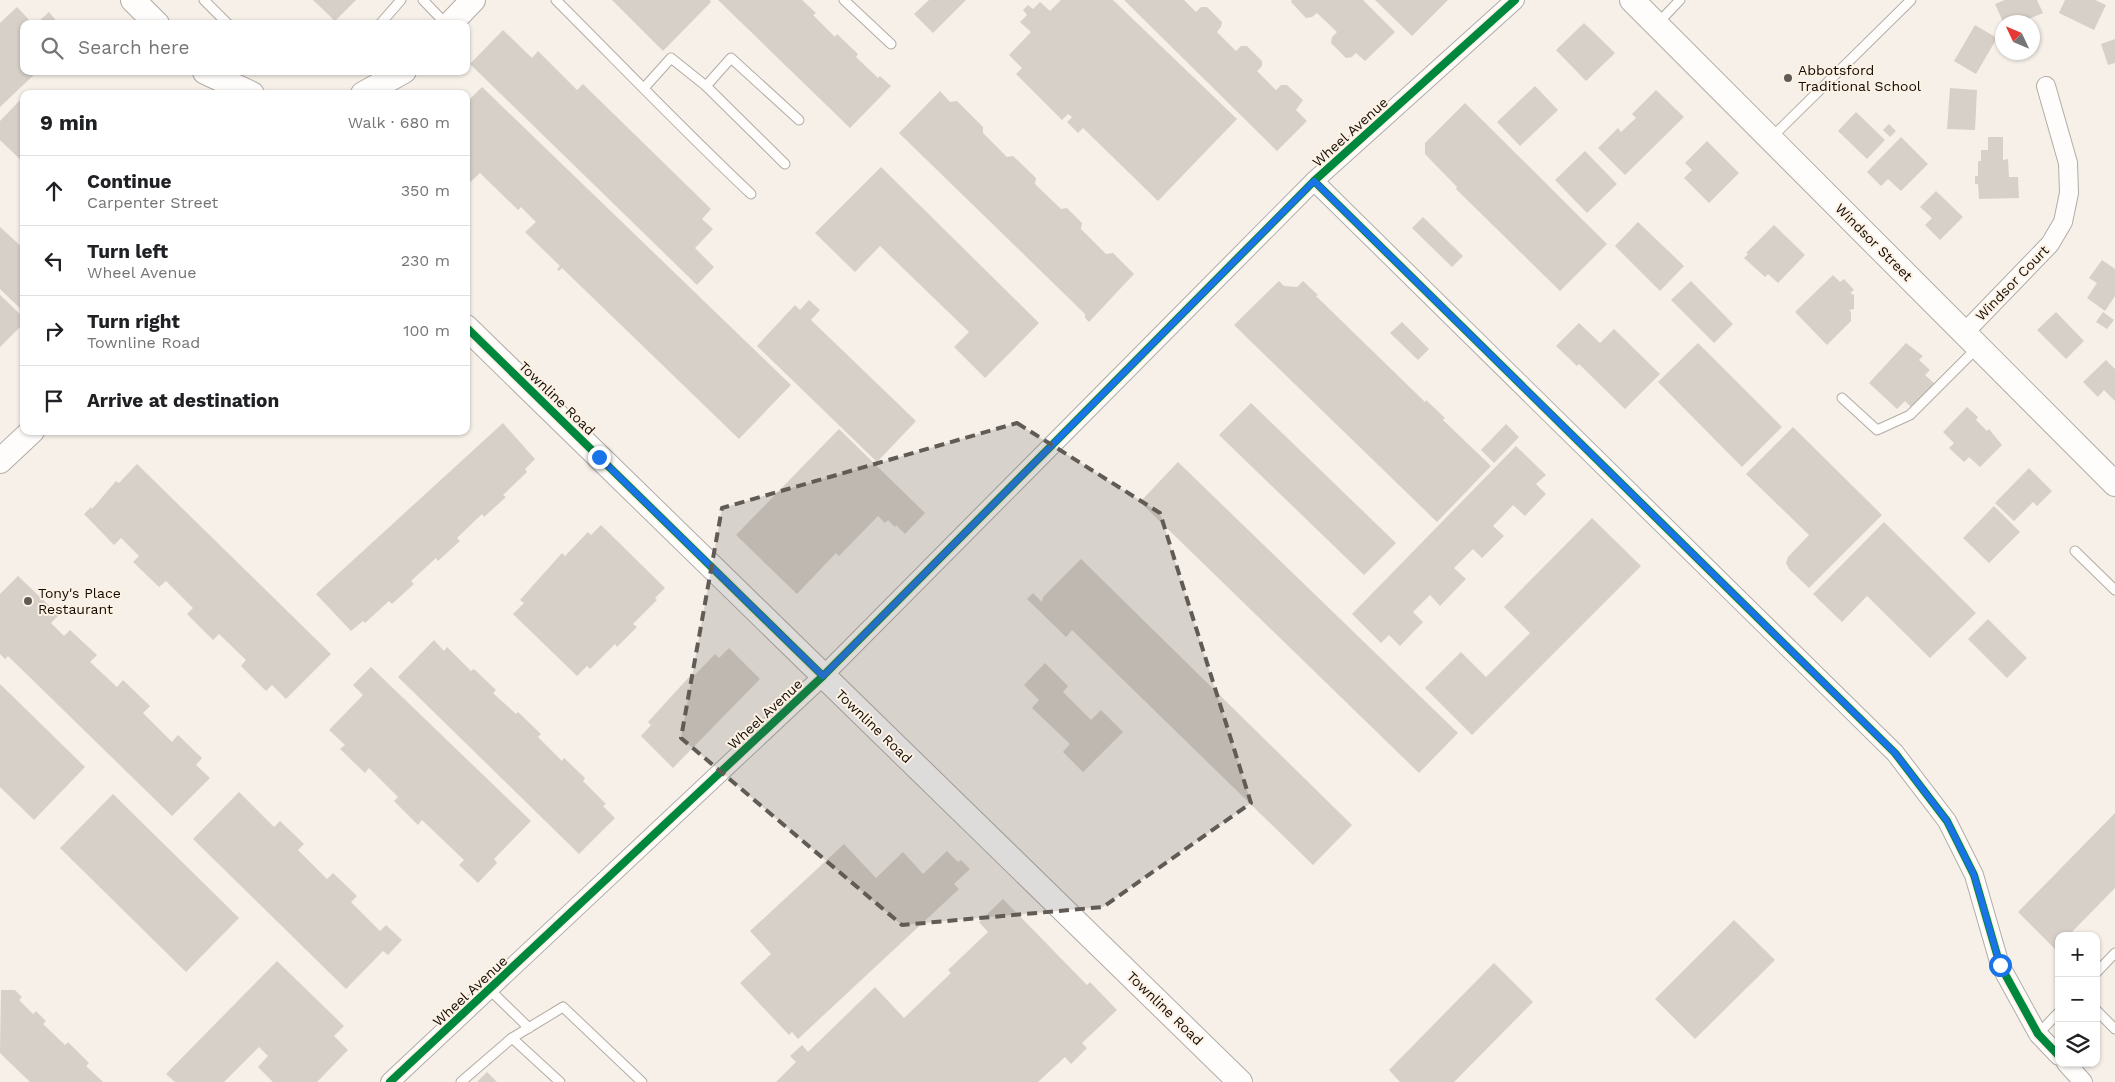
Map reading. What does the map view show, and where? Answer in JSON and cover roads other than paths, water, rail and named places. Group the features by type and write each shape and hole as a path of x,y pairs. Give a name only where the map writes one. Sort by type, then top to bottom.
{"street":[{"path":"133,0 153,20"},
{"path":"452,20 473,0"},
{"name":"Wheel Avenue","path":"390,1082 823,676 1314,181 1514,0"},
{"name":"Windsor Street","path":"1632,0 2115,484"},
{"path":"208,75 224,90"},
{"path":"211,75 243,90"},
{"path":"370,90 398,75"},
{"path":"388,90 401,75"},
{"name":"Windsor Court","path":"1971,340 2050,244 2063,222 2069,192 2068,164 2046,86"},
{"path":"1314,181 1895,753 1947,821 1974,875 2000,965 2038,1034 2055,1052"},
{"name":"Townline Road","path":"470,331 1240,1082"},
{"path":"0,461 28,435"},
{"path":"2070,1067 2083,1082"}],"lane":[{"path":"204,0 224,20"},
{"path":"384,20 401,0"},
{"path":"423,0 444,20"},
{"path":"556,0 692,139 751,194"},
{"path":"844,0 891,44"},
{"path":"1656,24 1680,0"},
{"path":"1770,138 1911,0"},
{"path":"644,88 672,58 706,86 785,164"},
{"path":"706,86 731,58 798,120"},
{"path":"1842,398 1878,430 1910,415 1971,340"},
{"path":"2075,551 2115,590"},
{"path":"2100,969 2115,953"},
{"path":"489,989 529,1028"},
{"path":"461,1082 512,1038 563,1007 642,1082"},
{"path":"2100,1014 2115,1029"},
{"path":"2038,1034 2055,1016"},
{"path":"512,1038 560,1082"}],"place":[{"name":"Abbotsford Traditional School","path":"1788,78"},
{"name":"Tony's Place Restaurant","path":"28,601"}]}
